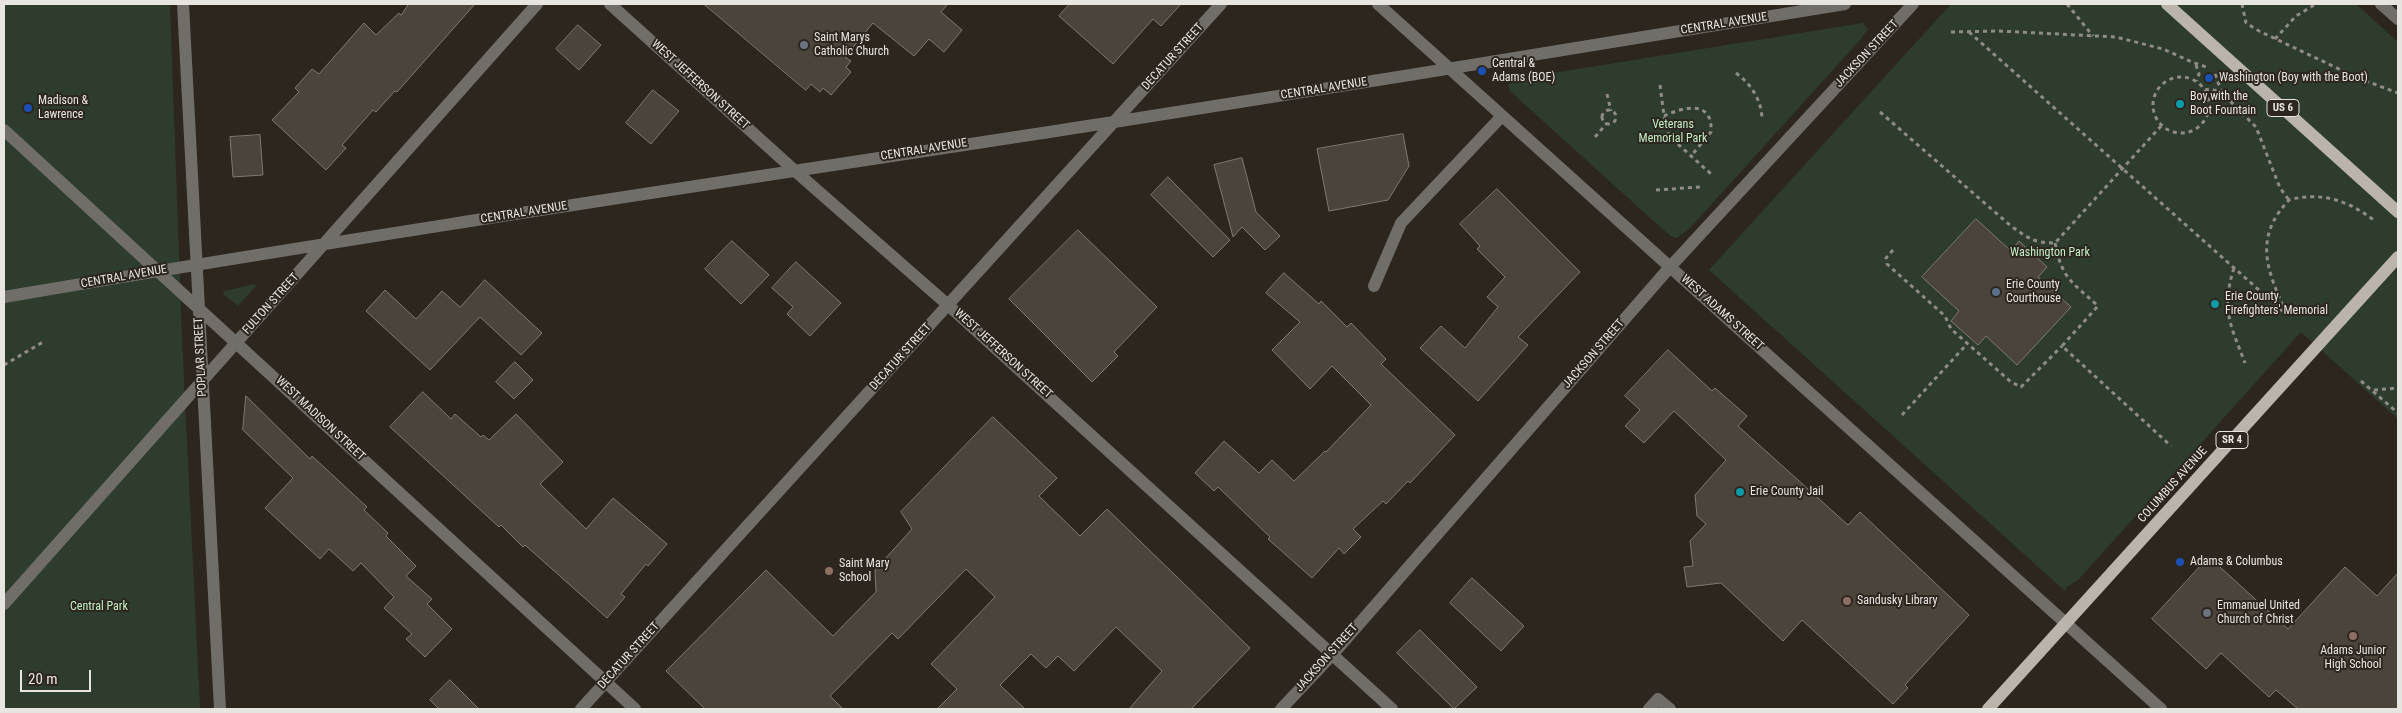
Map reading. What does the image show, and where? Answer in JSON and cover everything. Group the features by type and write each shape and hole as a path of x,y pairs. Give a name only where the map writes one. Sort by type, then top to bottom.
{"main road":[{"name":"US 6","path":"2168,4 2398,212"},
{"name":"COLUMBUS AVENUE","path":"1988,709 2398,257"}],"street":[{"name":"POPLAR STREET","path":"183,4 220,709"},
{"name":"FULTON STREET","path":"4,604 537,4"},
{"name":"WEST JEFFERSON STREET","path":"610,4 794,170 948,305 1392,709"},
{"name":"DECATUR STREET","path":"581,709 1221,4"},
{"name":"WEST ADAMS STREET","path":"1378,4 2161,709"},
{"name":"CENTRAL AVENUE","path":"4,297 197,264 1450,69 1845,4"},
{"name":"JACKSON STREET","path":"1281,709 1332,654 1670,267 1913,4"},
{"path":"2381,4 2398,19"},
{"path":"1374,286 1401,223 1502,116"},
{"name":"WEST MADISON STREET","path":"4,130 635,709"},
{"path":"1649,709 1658,699 1670,709"}],"path":[{"path":"2067,4 2094,37"},
{"path":"2242,4 2246,23 2275,39 2358,78 2398,93"},
{"path":"2275,39 2296,16 2316,4"},
{"path":"1951,32 1999,31 2116,37 2176,54 2214,71 2222,93 2256,127 2280,188 2289,200"},
{"path":"1969,32 2287,315 2269,266 2266,238 2274,217 2289,200 2323,195 2361,210 2375,221"},
{"path":"2196,64 2197,82"},
{"path":"1736,73 1756,94 1762,118"},
{"path":"2179,77 2197,82 2205,90 2209,106 2202,123 2187,132 2169,130 2162,125 2153,109 2153,100 2162,84 2179,77"},
{"path":"1660,85 1669,136 1711,174"},
{"path":"2205,90 2211,89 2222,93"},
{"path":"1595,136 1606,123 1614,123 1616,118 1611,111 1607,94"},
{"path":"1664,116 1696,108 1704,111 1710,118 1711,132 1691,156"},
{"path":"1606,123 1602,117 1605,112 1611,111"},
{"path":"1880,112 2011,226 2032,241 2056,243"},
{"path":"1893,250 1886,258 1887,264 1946,316 1951,329 1967,344 2011,382 2022,387 2098,306 2065,276 2058,259 2056,243 2162,125"},
{"path":"1656,190 1700,187"},
{"path":"2234,268 2226,296 2227,311 2245,362"},
{"path":"4,365 43,342"},
{"path":"1902,414 1967,344"},
{"path":"2062,346 2171,446"},
{"path":"2361,381 2374,390 2398,413"},
{"path":"2374,390 2398,388"}],"green space":[{"name":"Central Park","path":"4,4 170,4 182,339 200,709 4,709"},
{"name":"Washington Park","path":"1951,4 2356,4 2398,42 2398,419 2301,332 2079,579 2066,588 2065,591 1709,270"},
{"name":"Veterans Memorial Park","path":"1863,23 1868,29 1860,40 1690,228 1677,238 1672,237 1659,226 1510,91 1508,85 1516,79"},
{"path":"255,284 256,286 238,306 223,294 224,291"}],"building":[{"path":"409,4 475,4 397,92 395,91 376,112 373,110 342,145 346,148 326,170 272,120 299,92 295,88 312,69 319,74 364,23 376,35 399,13 401,15"},
{"name":"Saint Marys Catholic Church","path":"704,4 948,4 941,12 962,30 944,52 929,39 914,56 873,23 845,57 851,61 846,67 851,72 831,95 823,88 820,92 811,84 806,90"},
{"path":"1070,4 1181,4 1161,26 1153,19 1113,64 1059,16"},
{"path":"578,25 601,45 579,70 556,49"},
{"path":"653,90 679,111 651,144 626,123"},
{"path":"1403,134 1409,166 1388,200 1329,211 1317,149"},
{"path":"260,135 263,175 233,177 230,137"},
{"path":"1242,158 1256,212 1280,236 1265,250 1242,227 1233,237 1214,165"},
{"path":"1168,177 1230,240 1213,257 1151,195"},
{"path":"1497,189 1580,272 1518,337 1528,345 1478,401 1420,348 1441,326 1465,348 1498,307 1487,297 1505,277 1477,249 1480,246 1460,224"},
{"name":"Erie County Courthouse","path":"1976,219 2011,251 2019,241 2047,267 2038,277 2071,307 2017,365 1986,336 1978,345 1951,321 1959,311 1922,277"},
{"path":"1078,230 1157,307 1114,352 1118,356 1092,382 1009,299"},
{"path":"732,241 769,275 741,304 705,269"},
{"path":"796,262 841,303 810,336 787,314 793,307 772,288"},
{"path":"1284,273 1319,304 1321,301 1347,327 1351,323 1386,359 1381,364 1455,435 1410,483 1408,481 1386,504 1383,501 1353,529 1361,537 1344,554 1339,548 1312,578 1268,539 1270,537 1218,487 1214,491 1195,473 1224,441 1259,473 1272,460 1294,481 1326,452 1371,405 1332,366 1310,389 1272,350 1300,322 1266,293"},
{"path":"485,280 542,333 521,355 480,317 430,370 366,311 385,290 416,319 442,291 460,307"},
{"name":"Sandusky Library","path":"1668,350 1712,391 1715,388 1747,416 1738,426 1848,525 1860,512 1969,615 1905,685 1908,688 1893,704 1802,620 1783,641 1721,583 1687,587 1684,567 1693,566 1690,541 1706,524 1697,516 1695,495 1726,460 1674,411 1644,443 1625,426 1640,410 1625,396"},
{"path":"515,362 533,380 514,399 496,382"},
{"path":"423,392 451,419 455,414 481,437 483,435 489,440 516,414 563,462 540,484 586,529 613,498 667,544 648,566 646,564 621,594 625,597 607,618 525,545 523,547 501,525 499,527 390,427"},
{"path":"246,396 310,459 312,456 367,507 364,510 388,533 386,536 416,566 406,576 432,599 427,604 452,629 425,657 406,639 412,634 384,608 394,597 361,563 353,571 329,549 320,559 265,508 293,478 243,430"},
{"path":"993,417 1057,478 1039,496 1080,536 1107,509 1250,648 1191,709 1129,709 1162,671 1116,627 1074,671 1058,656 1046,668 1031,654 1000,685 1025,709 937,709 957,689 931,664 995,597 966,569 898,639 892,633 830,696 843,709 705,709 666,671 766,570 833,636 876,592 875,570 912,529 901,512"},
{"name":"Adams Junior High School","path":"2209,557 2288,629 2345,567 2377,596 2398,573 2398,709 2298,709 2276,690 2269,697 2221,653 2206,669 2152,619"},
{"path":"1472,578 1524,626 1501,651 1450,603"},
{"path":"1420,630 1477,687 1454,709 1397,653"},
{"path":"450,680 479,709 439,709 430,700"}],"place":[{"name":"Saint Marys Catholic Church","path":"804,45"},
{"name":"Central & Adams (BOE)","path":"1482,71"},
{"name":"Washington (Boy with the Boot)","path":"2209,78"},
{"name":"Boy with the Boot Fountain","path":"2180,104"},
{"name":"Madison & Lawrence","path":"28,108"},
{"name":"Erie County Courthouse","path":"1996,292"},
{"name":"Erie County Firefighters' Memorial","path":"2215,304"},
{"name":"Erie County Jail","path":"1740,492"},
{"name":"Adams & Columbus","path":"2180,562"},
{"name":"Saint Mary School","path":"829,571"},
{"name":"Sandusky Library","path":"1847,601"},
{"name":"Emmanuel United Church of Christ","path":"2207,613"},
{"name":"Adams Junior High School","path":"2353,636"}]}
